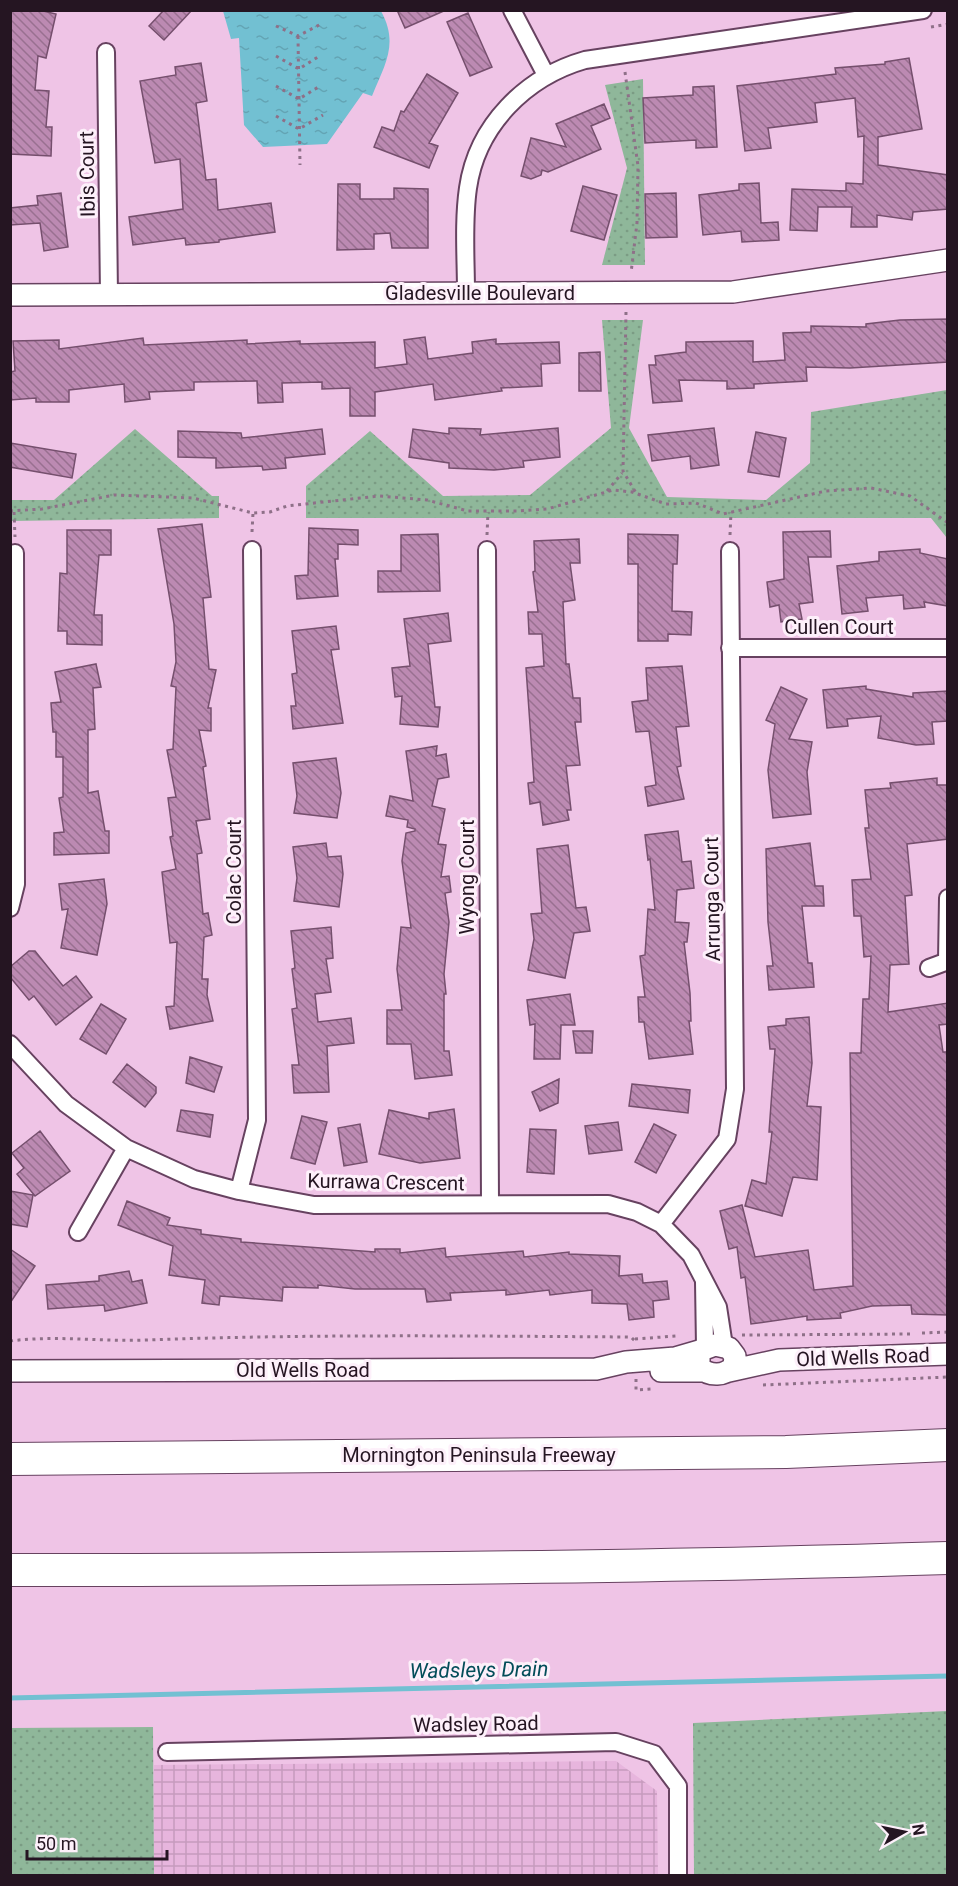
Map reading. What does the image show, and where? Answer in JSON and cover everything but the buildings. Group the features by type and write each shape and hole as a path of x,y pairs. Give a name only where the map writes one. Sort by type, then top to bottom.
{"highway":[{"name":"Mornington Peninsula Freeway","path":"10,1459 786,1452 948,1445"},
{"path":"10,1570 464,1570 691,1567 948,1558"}],"street":[{"path":"512,10 546,75"},
{"path":"466,293 466,198 477,155 506,108 524,90 546,75 585,60 923,10"},
{"name":"Ibis Court","path":"106,52 109,295"},
{"name":"Gladesville Boulevard","path":"10,295 734,292 948,260"},
{"name":"Colac Court","path":"239,1191 257,1120 252,550"},
{"name":"Wyong Court","path":"487,550 490,1203"},
{"name":"Arrunga Court","path":"662,1224 727,1139 735,1089 730,551"},
{"path":"10,908 16,884 15,553"},
{"name":"Cullen Court","path":"730,648 948,648"},
{"path":"929,968 947,961 948,898"},
{"name":"Kurrawa Crescent","path":"10,1044 66,1104 126,1148 194,1179 239,1191 315,1205 608,1204 637,1212 662,1224 691,1255 704,1281 713,1348"},
{"path":"78,1232 126,1148"},
{"name":"Old Wells Road","path":"713,1348 718,1374 779,1360 948,1354"},
{"name":"Old Wells Road","path":"10,1371 596,1369 626,1362 675,1358 713,1348 779,1360"},
{"name":"Wadsley Road","path":"167,1752 616,1742 654,1754 678,1786 678,1875"}],"path":[{"path":"298,36 321,24"},
{"path":"276,26 298,36"},
{"path":"298,36 300,165"},
{"path":"299,69 321,55"},
{"path":"276,56 299,69"},
{"path":"276,86 299,99"},
{"path":"299,99 321,86"},
{"path":"299,129 323,115"},
{"path":"276,116 299,129"},
{"path":"607,491 623,471 638,494"},
{"path":"15,553 12,512 114,495 193,498 253,513 270,512 287,506 379,496 427,500 468,511 518,511 547,509 607,491 638,494 666,504 696,503 723,514 826,490 870,488 888,489 909,496 948,523"},
{"path":"730,551 731,512"},
{"path":"634,1339 713,1348 948,1332"}],"shaded area":[{"path":"616,1761 657,1791 658,1875 154,1875 154,1765"}],"green space":[{"path":"643,79 645,265 602,265 627,168 605,85"},
{"path":"602,320 643,320 629,428 667,497 766,500 810,463 811,412 947,390 947,538 931,518 306,518 306,486 370,431 443,496 530,495 611,428"},
{"path":"135,429 212,496 219,496 219,518 11,521 11,500 54,500"},
{"path":"947,1711 947,1875 694,1875 693,1723"},
{"path":"153,1727 154,1875 11,1875 11,1728"}],"water":[{"path":"223,11 381,11 389,34 388,54 372,96 363,93 327,144 263,147 244,125 239,38 231,39"}],"waterway":[{"name":"Wadsleys Drain","path":"10,1698 948,1676"}]}
